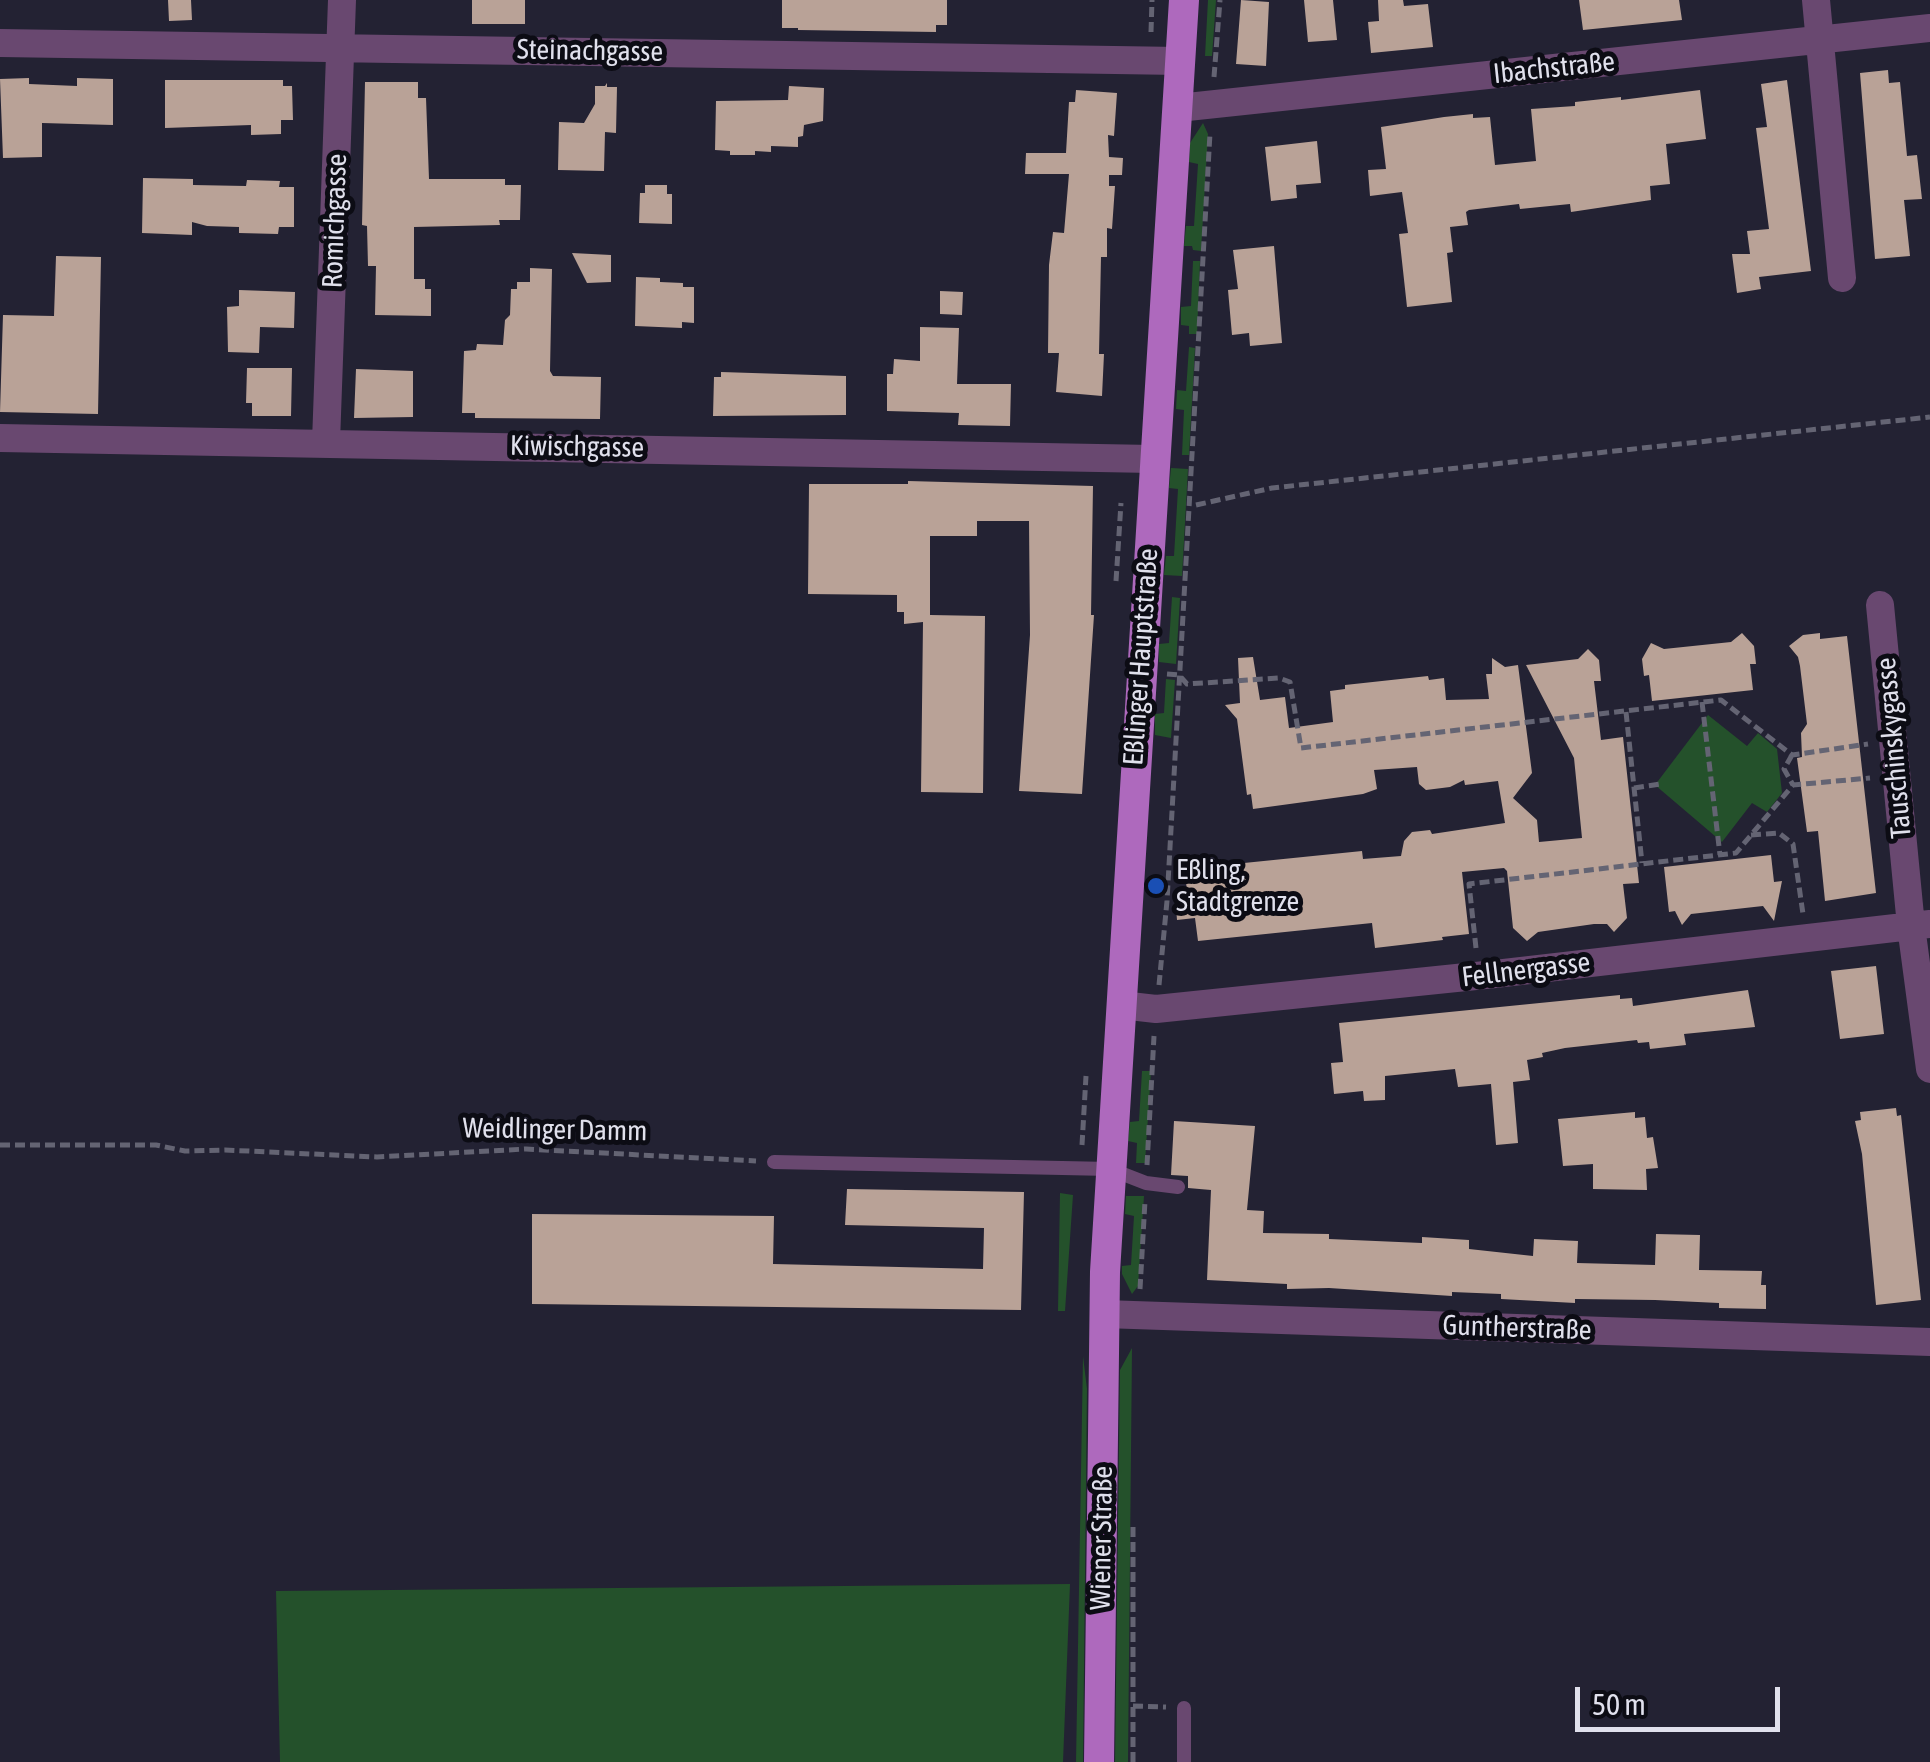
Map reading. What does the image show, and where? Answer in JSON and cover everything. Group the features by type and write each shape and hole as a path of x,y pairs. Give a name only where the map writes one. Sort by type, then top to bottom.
{"main road":[{"name":"Eßlinger Hauptstraße","path":"1104,1314 1140,673 1184,0"},
{"name":"Wiener Straße","path":"1099,1762 1104,1314"}],"street":[{"name":"Romichgasse","path":"326,442 342,0"},
{"path":"1816,0 1842,278"},
{"name":"Ibachstraße","path":"1178,108 1930,28"},
{"name":"Steinachgasse","path":"0,44 1180,62"},
{"name":"Kiwischgasse","path":"0,438 1154,459"},
{"name":"Tauschinskygasse","path":"1880,605 1896,776 1920,925 1930,1069"},
{"name":"Fellnergasse","path":"1121,1006 1156,1009 1920,925"},
{"name":"Guntherstraße","path":"1104,1314 1930,1342"}],"lane":[{"path":"774,1162 1110,1169 1146,1182 1178,1187"},
{"path":"1184,1708 1184,1762"}],"path":[{"path":"1150,48 1152,0"},
{"path":"1213,89 1220,0"},
{"path":"1158,992 1168,901 1211,120"},
{"path":"1196,505 1301,485 1930,417"},
{"path":"1140,673 1178,675 1187,684 1279,678 1290,682 1301,748 1721,700 1792,754 1892,740"},
{"path":"1702,702 1720,855"},
{"path":"1626,712 1642,864"},
{"path":"1792,754 1784,768 1793,785"},
{"path":"1478,976 1469,884 1736,853 1793,785 1896,776"},
{"path":"1634,788 1660,784"},
{"path":"1751,835 1778,833 1794,844 1806,937"},
{"name":"Weidlinger Damm","path":"0,1145 156,1145 185,1151 377,1157 526,1149 774,1162"},
{"path":"1132,1762 1133,1511"},
{"path":"1133,1706 1184,1708"}],"green space":[{"path":"1208,0 1216,0 1212,56 1205,56"},
{"path":"1203,123 1208,134 1201,251 1184,246 1186,226 1194,226 1198,164 1189,162 1190,143"},
{"path":"1193,261 1200,261 1197,334 1189,334 1189,326 1181,325 1181,307 1191,306"},
{"path":"1189,347 1195,348 1189,455 1182,455 1184,410 1176,409 1177,390 1186,391"},
{"path":"1171,468 1188,469 1182,576 1164,575 1166,556 1174,556 1178,489 1169,488"},
{"path":"1172,597 1180,598 1176,664 1159,662 1159,644 1169,643"},
{"path":"1166,679 1175,680 1171,738 1155,735 1155,714 1164,713"},
{"path":"1708,715 1747,746 1758,733 1777,749 1782,793 1767,812 1752,803 1722,842 1655,785"},
{"path":"1142,1071 1151,1071 1145,1163 1136,1163 1137,1143 1128,1141 1130,1122 1139,1121"},
{"path":"1060,1193 1073,1195 1065,1311 1058,1311"},
{"path":"1126,1196 1144,1196 1138,1286 1132,1294 1122,1274 1122,1266 1131,1265 1134,1216 1125,1214"},
{"path":"1132,1348 1128,1762 1115,1762 1120,1370"},
{"path":"1083,1356 1087,1389 1083,1762 1076,1762"},
{"path":"1070,1584 1063,1762 280,1762 276,1591"}],"building":[{"path":"168,0 191,0 192,20 169,21"},
{"path":"472,0 525,0 525,24 472,24"},
{"path":"782,0 947,0 947,25 936,25 936,32 782,28"},
{"path":"1241,0 1269,2 1266,66 1236,64"},
{"path":"1304,0 1333,0 1337,40 1308,42"},
{"path":"1378,0 1403,0 1404,6 1428,4 1433,47 1371,53 1368,22 1379,21"},
{"path":"1579,0 1679,0 1682,20 1583,30"},
{"path":"1888,70 1889,83 1900,82 1907,156 1917,155 1922,199 1904,200 1910,256 1875,259 1860,73"},
{"path":"29,78 29,84 77,86 77,78 113,79 113,125 42,123 42,157 3,158 0,79"},
{"path":"165,80 283,80 283,86 292,86 293,120 281,120 281,134 251,135 251,125 165,128"},
{"path":"1787,80 1811,271 1759,277 1761,289 1737,293 1732,254 1750,254 1747,231 1769,229 1756,128 1767,127 1761,84"},
{"path":"365,82 418,82 418,98 426,98 429,179 505,179 505,185 521,185 520,220 499,220 500,225 414,227 414,279 425,279 425,289 431,289 431,316 375,315 376,266 368,266 367,226 362,225"},
{"path":"607,83 607,87 617,87 616,133 605,132 604,171 558,170 559,122 584,123 595,104 595,86"},
{"path":"789,86 824,88 823,121 804,125 798,147 771,146 771,152 755,151 755,155 730,155 730,151 715,150 716,101 788,100"},
{"path":"1076,90 1117,93 1114,136 1108,135 1109,157 1123,158 1122,175 1109,175 1109,186 1115,186 1112,229 1107,228 1107,257 1101,257 1102,396 1056,392 1059,353 1048,353 1049,265 1053,232 1064,233 1069,174 1025,174 1026,153 1066,153 1069,102 1075,102"},
{"path":"1700,90 1706,139 1666,144 1670,184 1650,186 1651,200 1571,212 1570,204 1520,209 1519,204 1469,210 1468,225 1450,227 1453,252 1447,253 1452,302 1407,307 1399,234 1408,233 1402,192 1370,196 1368,170 1386,169 1381,127 1473,114 1473,118 1490,117 1495,165 1536,161 1531,109"},
{"path":"1317,141 1321,183 1296,185 1297,198 1271,201 1265,147"},
{"path":"143,178 193,179 193,185 246,186 247,180 280,181 279,187 294,187 294,227 279,227 278,234 239,233 239,227 192,222 192,235 142,233"},
{"path":"645,185 667,185 667,194 672,194 672,224 639,223 640,193 645,193"},
{"path":"1274,246 1282,343 1250,346 1249,333 1232,335 1228,290 1238,289 1233,250"},
{"path":"572,253 611,255 611,282 587,283"},
{"path":"56,256 101,257 98,414 0,412 3,315 54,316"},
{"path":"530,268 552,269 550,371 553,376 601,377 600,419 475,418 475,413 462,413 464,351 476,350 477,344 503,345 511,289 517,289 517,282 530,282"},
{"path":"636,277 660,278 660,282 694,287 694,323 682,322 682,328 635,326"},
{"path":"239,290 295,292 294,328 260,327 259,353 228,352 227,307 239,306"},
{"path":"940,291 963,292 962,315 940,314"},
{"path":"920,327 959,328 957,384 1011,384 1010,426 958,425 959,413 887,411 887,374 893,374 894,359 920,361"},
{"path":"247,368 292,368 291,416 252,416 252,403 246,403"},
{"path":"356,369 413,371 413,417 354,418"},
{"path":"721,372 846,376 846,415 713,416 714,377 721,377"},
{"path":"908,481 1093,486 1094,615 1082,794 1019,791 1030,635 1029,521 977,521 977,536 930,536 930,615 985,616 983,793 921,792 923,622 904,624 904,612 897,612 897,595 808,594 809,484"},
{"path":"1742,633 1754,646 1756,664 1750,664 1753,690 1652,701 1649,675 1644,676 1642,659 1651,643 1664,649 1731,642"},
{"path":"1820,633 1820,639 1847,636 1876,893 1825,901 1818,831 1807,832 1797,758 1802,757 1801,733 1807,724 1798,657 1789,646 1803,635"},
{"path":"1588,649 1599,660 1601,681 1594,681 1601,740 1623,737 1639,883 1623,884 1627,918 1614,932 1607,924 1594,924 1538,932 1527,941 1513,928 1504,868 1462,872 1469,934 1442,937 1443,940 1375,948 1372,923 1198,941 1195,918 1177,920 1175,894 1187,893 1185,869 1362,851 1363,859 1401,856 1404,841 1412,832 1430,830 1432,834 1505,823 1498,781 1465,785 1464,780 1450,787 1426,790 1419,784 1417,767 1374,770 1377,789 1363,794 1253,809 1251,794 1247,795 1237,719 1225,705 1240,703 1238,658 1253,657 1260,700 1285,697 1289,728 1333,722 1330,691 1345,689 1345,685 1428,676 1429,680 1444,678 1446,700 1489,699 1486,674 1492,674 1492,658 1505,667 1518,665 1532,773 1513,798 1537,820 1539,842 1582,838 1574,758 1526,665 1578,659"},
{"path":"1771,855 1774,882 1782,881 1774,921 1763,906 1691,914 1682,925 1675,911 1669,912 1664,867"},
{"path":"1876,966 1884,1034 1840,1039 1831,971"},
{"path":"1748,990 1755,1027 1684,1034 1686,1045 1650,1049 1649,1042 1637,1040 1565,1048 1527,1060 1530,1080 1513,1082 1518,1143 1496,1145 1491,1084 1458,1087 1455,1069 1385,1076 1385,1100 1364,1101 1363,1091 1334,1094 1331,1063 1343,1062 1339,1023 1620,995 1620,999 1632,998 1633,1006"},
{"path":"1896,1108 1897,1116 1901,1115 1921,1300 1876,1305 1862,1154 1855,1121 1861,1120 1860,1112"},
{"path":"1635,1112 1635,1118 1645,1117 1647,1138 1653,1137 1658,1168 1646,1169 1647,1190 1593,1189 1593,1164 1563,1166 1558,1119"},
{"path":"1174,1121 1255,1126 1247,1210 1264,1211 1263,1233 1329,1234 1329,1239 1422,1243 1422,1237 1469,1240 1469,1249 1533,1256 1534,1239 1578,1241 1577,1263 1655,1265 1656,1234 1700,1235 1699,1270 1762,1271 1766,1309 1655,1300 1575,1299 1575,1303 1501,1299 1501,1294 1452,1292 1452,1296 1287,1289 1287,1284 1207,1280 1211,1190 1188,1188 1188,1176 1171,1175"},
{"path":"847,1189 1024,1192 1021,1310 532,1304 532,1214 774,1216 773,1264 983,1269 984,1228 845,1225"}],"place":[{"name":"Eßling, Stadtgrenze","path":"1156,886"}]}
